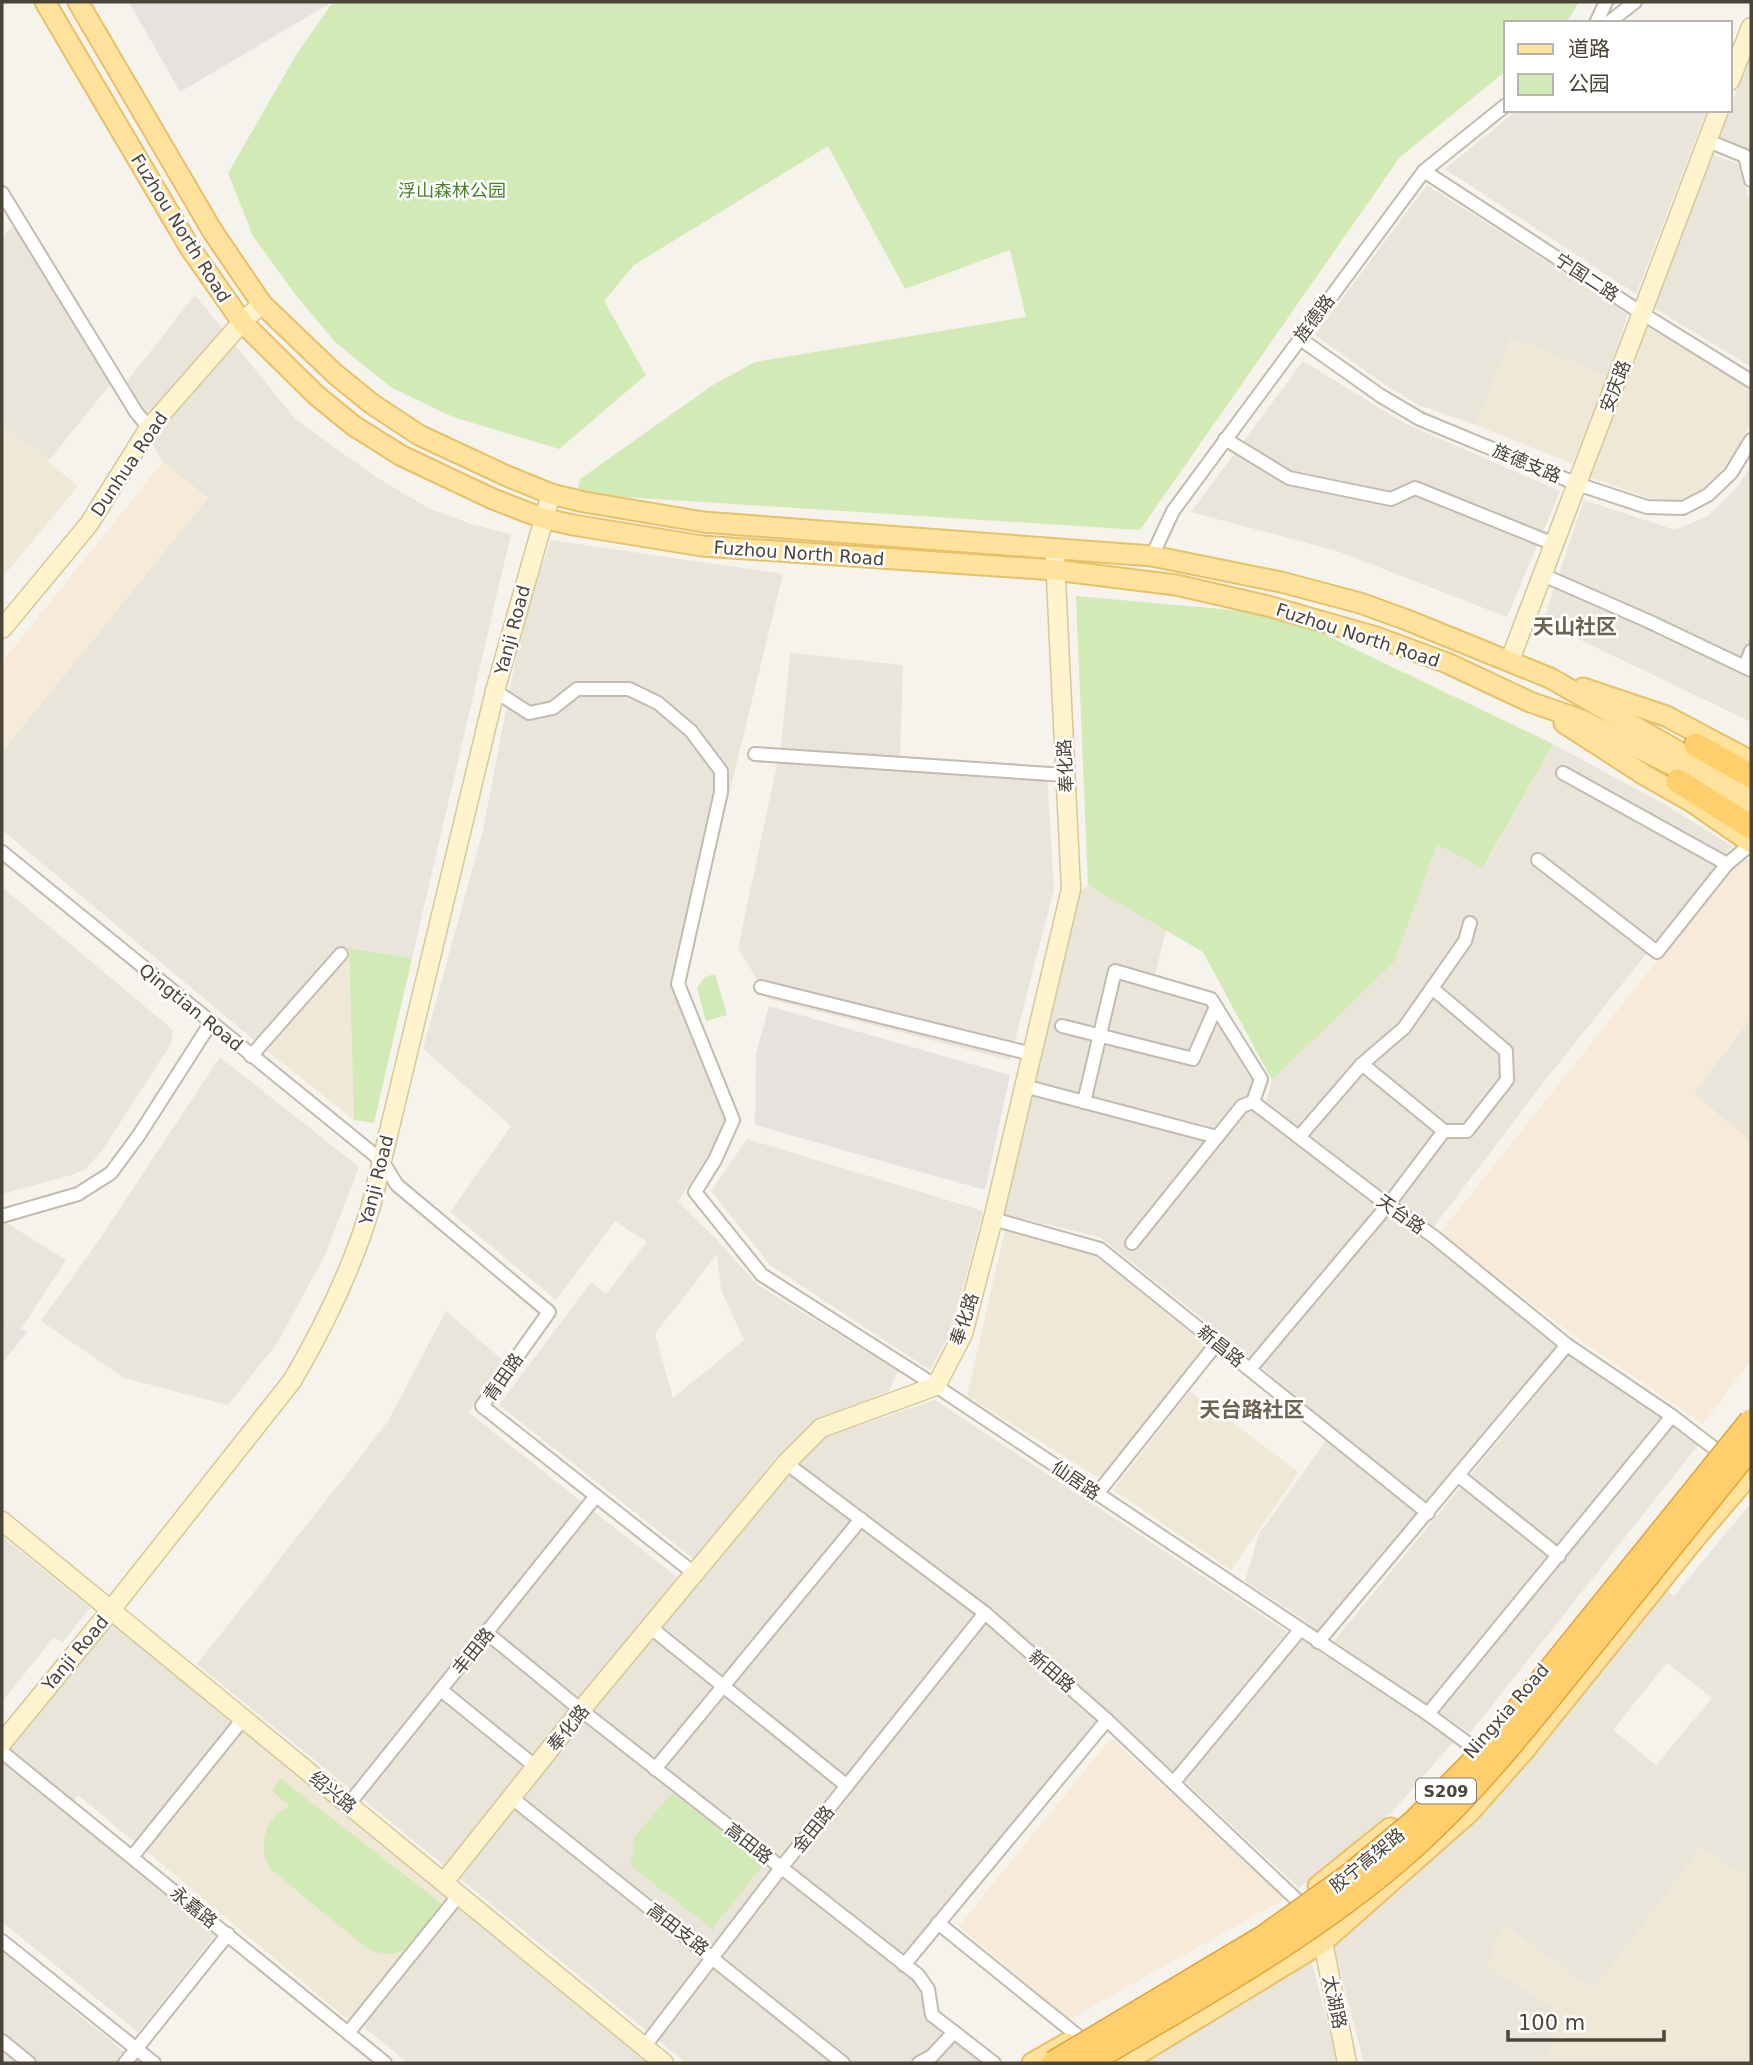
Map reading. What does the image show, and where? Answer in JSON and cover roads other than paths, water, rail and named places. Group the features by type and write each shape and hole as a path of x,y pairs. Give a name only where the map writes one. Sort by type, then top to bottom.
{"highway":[{"path":"1696,745 1751,776"},
{"path":"1678,781 1751,827"},
{"path":"1715,1462 1751,1406"},
{"name":"胶宁高架路","path":"1053,2063 1264,1937 1349,1876 1414,1822 1488,1747 1715,1462 1751,1421"},
{"name":"胶宁高架路","path":"1088,2063 1307,1930 1362,1889 1427,1834 1501,1758 1751,1447"}],"main road":[{"name":"Fuzhou North Road","path":"45,2 190,248 242,322 316,395 354,426 402,456 493,499 542,518 573,525 702,546 1055,570 1176,585 1268,606 1376,637 1447,663 1530,702 1582,720 1684,771 1751,811"},
{"name":"Fuzhou North Road","path":"78,2 213,232 262,304 335,374 372,404 419,435 551,494 584,502 703,523 1152,556 1281,582 1360,603 1550,678 1751,793"},
{"path":"1550,678 1678,721 1751,761"},
{"path":"1597,692 1696,745"},
{"path":"1530,702 1692,802 1751,844"},
{"path":"1571,728 1678,781"},
{"name":"Ningxia Road","path":"1032,2063 1143,1999 1299,1902 1412,1810 1476,1749 1715,1462 1751,1414"},
{"path":"1124,2063 1323,1942 1469,1813 1751,1474"}],"street":[{"path":"1597,21 1606,2"},
{"path":"1611,21 1635,2"},
{"path":"1732,76 1751,27"},
{"name":"旌德路","path":"1152,556 1173,511 1424,172 1504,107"},
{"name":"安庆路","path":"1510,660 1718,112"},
{"path":"1708,141 1745,156 1751,180"},
{"name":"宁国二路","path":"1424,172 1751,381"},
{"path":"2,193 136,412 149,428"},
{"name":"Dunhua Road","path":"2,629 89,523 149,428 242,322 262,304"},
{"name":"旌德支路","path":"1299,338 1381,396 1420,419 1577,484 1647,507 1683,508 1708,495 1731,473 1751,440"},
{"path":"1225,439 1289,478 1391,499 1415,488 1554,544"},
{"name":"Yanji Road","path":"2,1743 292,1381 317,1339 357,1252 382,1161 495,691 551,494"},
{"name":"奉化路","path":"444,1882 581,1710 786,1463 821,1428 936,1386 963,1334 1071,889 1055,548"},
{"path":"1543,575 1748,668 1751,651"},
{"name":"仙居路","path":"495,691 528,713 553,708 577,689 629,689 658,703 691,731 721,771 721,792 678,984 733,1120 715,1160 695,1192 762,1275 936,1386 1428,1714 1505,1772"},
{"path":"755,754 1065,775"},
{"path":"1563,773 1727,864"},
{"path":"1538,860 1657,952 1727,864 1751,844"},
{"name":"Qingtian Road","path":"2,852 210,1024 382,1161"},
{"path":"1299,1137 1362,1065 1404,1028 1465,941 1470,923"},
{"path":"251,1056 341,954"},
{"path":"1084,1102 1115,971 1211,999 1261,1079 1253,1102 1242,1106 1132,1243"},
{"path":"761,987 1032,1054"},
{"path":"1362,1065 1444,1131 1467,1131 1507,1080 1506,1051 1432,988"},
{"path":"1062,1026 1193,1059 1216,1007"},
{"path":"2,1216 78,1194 111,1173 139,1135 210,1024"},
{"path":"1024,1086 1217,1137"},
{"name":"天台路","path":"1253,1102 1433,1237 1567,1345 1672,1416 1715,1462 1751,1474"},
{"path":"1250,1370 1388,1205 1444,1131"},
{"name":"青田路","path":"382,1161 397,1185 549,1312 482,1406 695,1574"},
{"name":"新昌路","path":"993,1219 1100,1249 1428,1513"},
{"path":"1097,1494 1217,1343"},
{"path":"1318,1642 1567,1345"},
{"path":"1428,1714 1672,1416"},
{"name":"新田路","path":"786,1463 985,1613 1107,1720 1299,1902 1323,1942"},
{"path":"1459,1476 1559,1556"},
{"name":"丰田路","path":"348,1805 596,1496"},
{"path":"655,1769 725,1687 860,1519"},
{"name":"绍兴路","path":"2,1521 664,2063"},
{"name":"金田路","path":"644,2047 781,1868 985,1613"},
{"path":"650,1627 847,1786"},
{"path":"1174,1782 1300,1630"},
{"name":"高田路","path":"487,1633 655,1769 918,1975 929,1989 932,2015 994,2063"},
{"path":"441,1690 536,1767"},
{"path":"132,1857 243,1719"},
{"path":"904,1965 1107,1720"},
{"name":"永嘉路","path":"2,1752 228,1934 380,2062"},
{"name":"高田支路","path":"512,1798 843,2063"},
{"path":"348,2033 459,1895"},
{"path":"938,1923 1078,2036 1094,2063"},
{"path":"125,2063 228,1934"},
{"path":"2,1941 154,2063"},
{"name":"太湖路","path":"1323,1942 1348,2063"},
{"path":"919,2063 932,2056 954,2032"},
{"path":"2,2041 29,2063"}],"district":[{"name":"天山社区","path":"1575,627"},
{"name":"天台路社区","path":"1252,1410"}],"park label":[{"name":"浮山森林公园","path":"452,190"}]}
